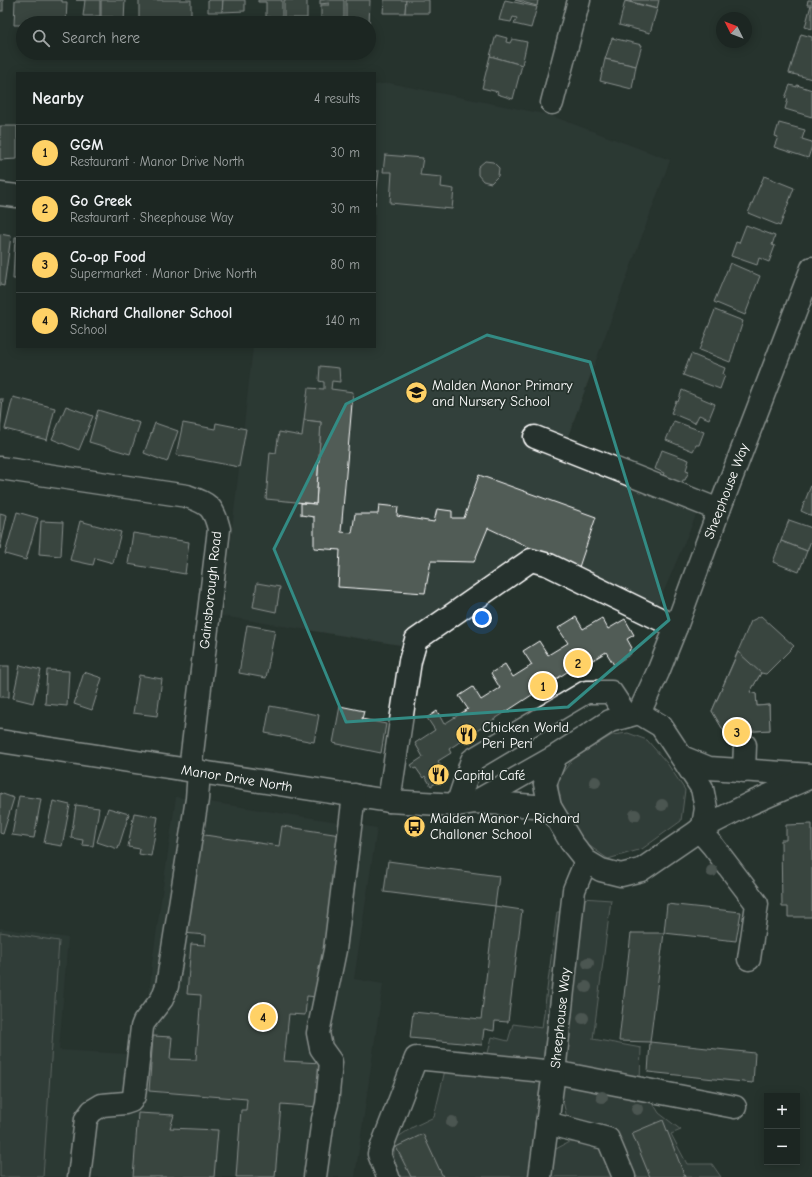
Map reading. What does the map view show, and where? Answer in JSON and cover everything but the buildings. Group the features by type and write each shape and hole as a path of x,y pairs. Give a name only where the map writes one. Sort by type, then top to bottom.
{"street":[{"path":"552,103 579,0"},
{"path":"0,194 16,196"},
{"name":"Sheephouse Way","path":"633,715 658,672 718,510 812,268"},
{"path":"535,437 718,510"},
{"name":"Gainsborough Road","path":"0,468 187,496 204,503 215,514 218,529 194,770 197,799 166,986 162,999 144,1022 142,1027 134,1096 131,1102 102,1105 92,1111 86,1119 79,1177"},
{"path":"389,801 410,661 416,640 531,560 549,565 676,626"},
{"path":"466,804 472,760 586,692 611,692 633,715 661,726 702,788 706,808 701,829 706,838 757,904 749,959"},
{"path":"466,804 556,756 610,721 633,715"},
{"name":"Manor Drive North","path":"0,741 389,801 550,807"},
{"path":"744,770 745,745"},
{"path":"556,756 545,784 550,807 571,842 586,861 601,870 621,874 641,870 710,824 749,804 812,776"},
{"path":"682,757 709,768 812,776"},
{"path":"316,1177 322,1119 327,1104 331,1062 321,1048 318,1033 335,950 354,796"},
{"name":"Sheephouse Way","path":"540,1177 554,1072 574,890 586,861"},
{"path":"388,1177 379,1154 416,1058 554,1072 735,1107"},
{"path":"547,1122 608,1139 624,1177"}],"highlighted area":[{"path":"487,335 590,362 669,620 568,707 346,722 274,549 346,404"}],"shaded area":[{"name":"Malden Manor Primary and Nursery School","path":"389,83 549,115 670,160 567,439 705,494 658,605 531,550 400,645 222,616 253,348 376,348 376,85"},
{"path":"628,733 647,740 667,763 685,790 681,821 642,849 608,859 584,842 557,801 559,777 573,759 612,735"},
{"path":"176,797 377,828 354,979 383,984 355,1177 0,1177 0,928 68,938 59,1050 144,1055 152,963"},
{"path":"583,898 611,900 593,1039 641,1048 640,1082 659,1113 681,1130 671,1134 687,1164 712,1164 721,1177 551,1177 554,1150 569,1142 585,1143 567,1118 562,1097"},
{"path":"557,912 561,912 529,1177 392,1177 395,1139 413,1127 434,1117 445,1070 482,1077 492,1037 508,1041 513,1024 542,1028"},
{"path":"0,932 59,941 43,1177 0,1177"}],"place":[{"name":"Malden Manor Primary and Nursery School","path":"416,393"},
{"name":"Go Greek","path":"578,663"},
{"name":"GGM","path":"543,686"},
{"name":"Co-op Food","path":"737,732"},
{"name":"Chicken World Peri Peri","path":"467,735"},
{"name":"Capital Café","path":"438,775"},
{"name":"Malden Manor / Richard Challoner School","path":"415,826"},
{"name":"Richard Challoner School","path":"263,1017"}]}
